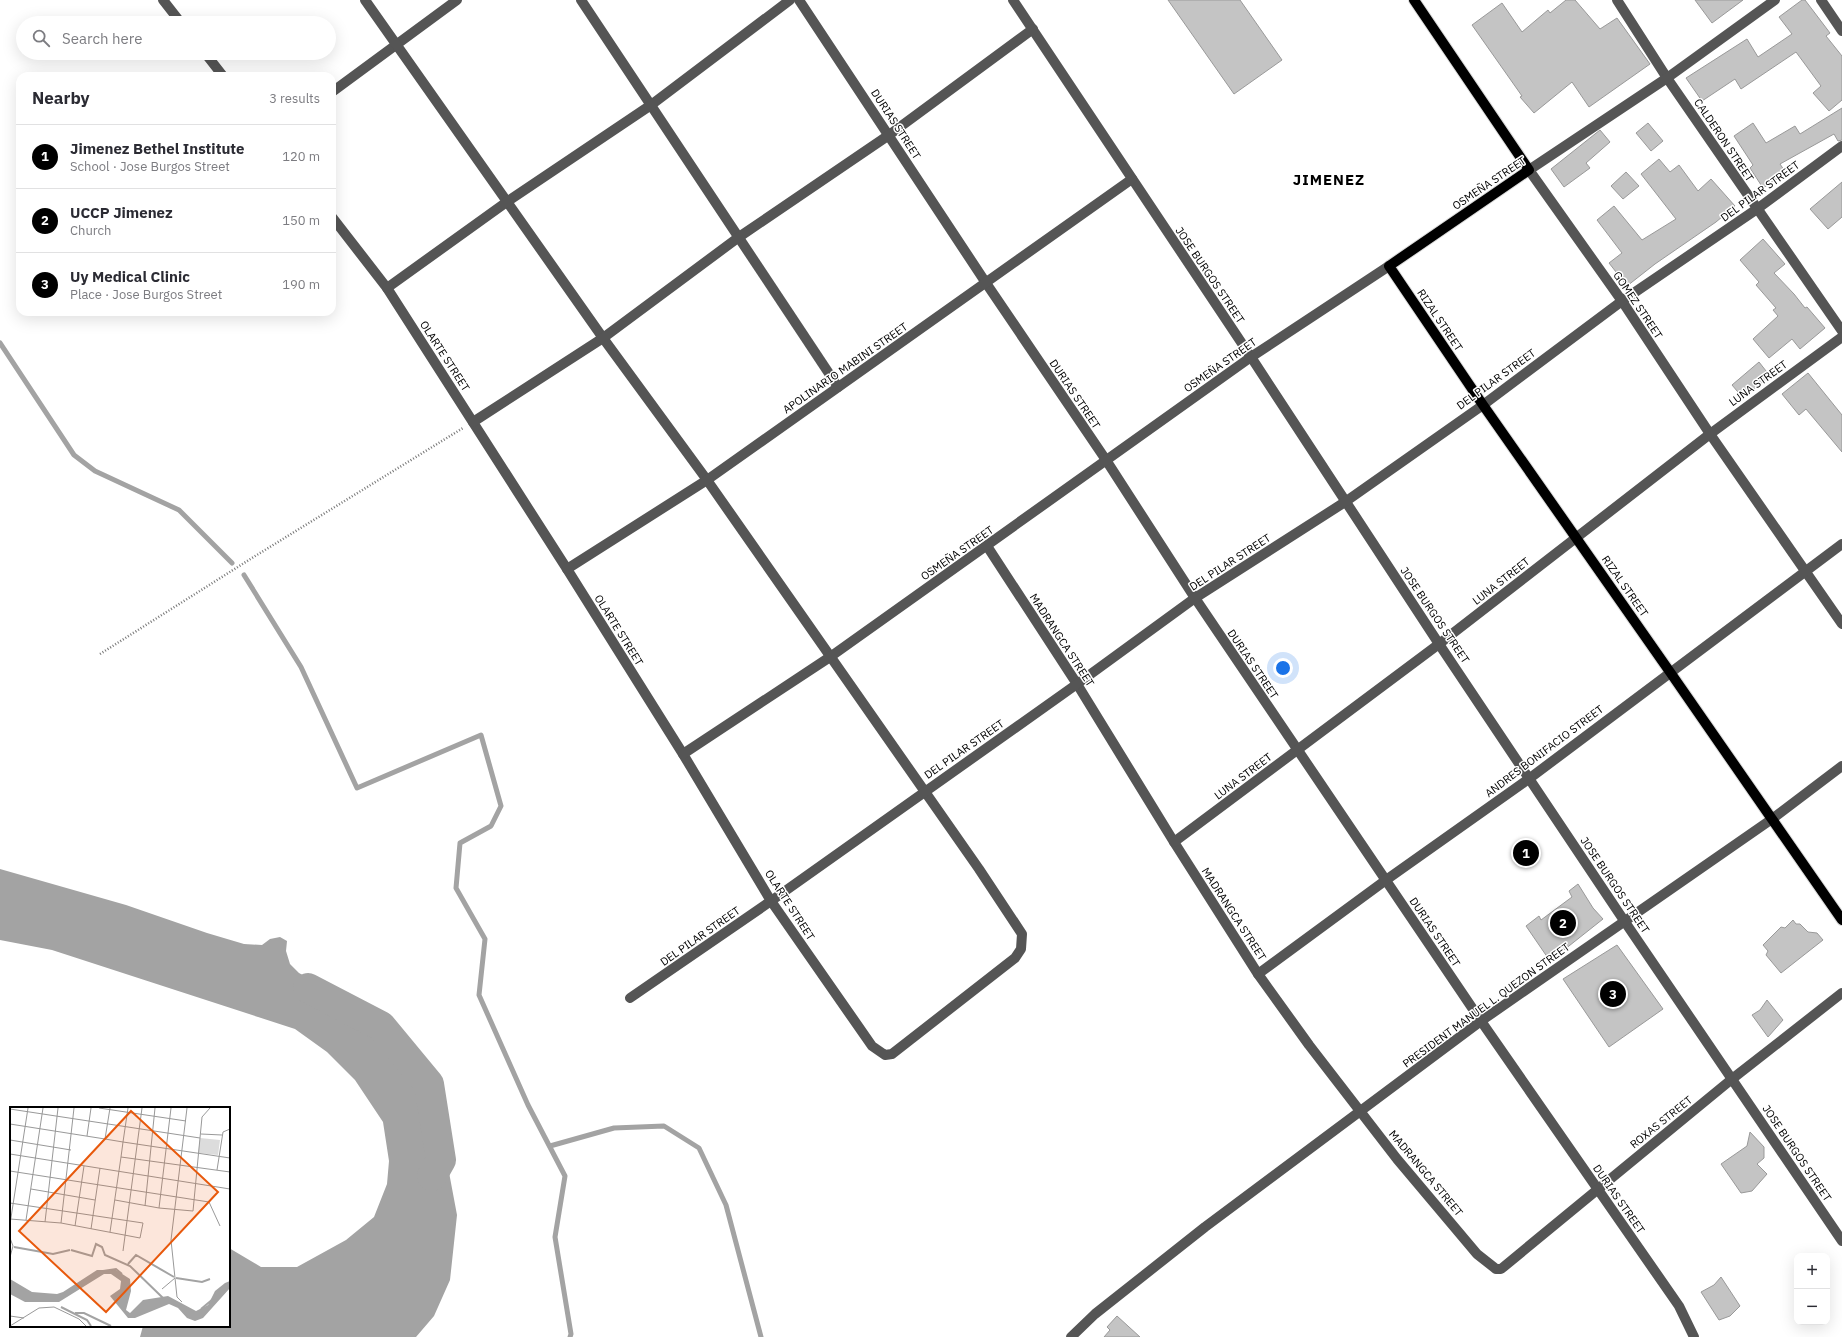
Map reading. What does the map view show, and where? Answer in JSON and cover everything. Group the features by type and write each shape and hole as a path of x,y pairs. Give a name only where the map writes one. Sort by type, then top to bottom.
{"main road":[{"name":"GOMEZ STREET","path":"1414,0 1529,170"},
{"name":"OSMEÑA STREET","path":"1389,266 1529,170"},
{"name":"RIZAL STREET","path":"1389,266 1483,405 1842,920"}],"street":[{"path":"163,0 176,16"},
{"path":"365,0 604,338 707,480 924,792"},
{"path":"336,89 456,0"},
{"path":"580,0 652,105 838,387"},
{"path":"387,288 508,201 652,105 790,0"},
{"name":"DURIAS STREET","path":"799,0 986,283 1106,460 1195,598 1297,750 1481,1021 1598,1188 1678,1306 1694,1337"},
{"name":"JOSE BURGOS STREET","path":"1013,0 1252,357 1439,644 1625,922 1842,1241"},
{"name":"CALDERON STREET","path":"1617,0 1667,78 1842,331"},
{"name":"OSMEÑA STREET","path":"1529,170 1667,78 1775,0"},
{"path":"1821,0 1842,31"},
{"path":"473,422 604,338 739,238 889,135 1033,29"},
{"path":"210,60 220,72"},
{"name":"DEL PILAR STREET","path":"630,998 771,901 1077,684 1195,598 1346,502 1483,405 1622,301 1757,209 1842,146"},
{"name":"GOMEZ STREET","path":"1529,170 1622,301 1710,434 1842,624"},
{"name":"APOLINARIO MABINI STREET","path":"567,569 707,480 1132,179"},
{"name":"OLARTE STREET","path":"336,222 387,288 473,422 683,754 771,901 872,1046 885,1055 892,1054 903,1046 1014,958 1021,949 1023,941 1022,934 992,888 924,792"},
{"name":"OSMEÑA STREET","path":"683,754 830,657 1252,357 1389,266"},
{"name":"LUNA STREET","path":"1174,842 1439,644 1710,434 1842,337"},
{"name":"ANDRES BONIFACIO STREET","path":"1258,974 1386,880 1530,778 1842,544"},
{"name":"MADRANGCA STREET","path":"987,546 1077,684 1174,842 1258,974 1360,1112 1407,1172 1477,1254 1496,1269"},
{"name":"PRESIDENT MANUEL L. QUEZON STREET","path":"1071,1337 1094,1314 1193,1236 1481,1021 1772,819 1842,766"},
{"name":"ROXAS STREET","path":"1496,1269 1501,1269 1732,1079 1842,993"}],"path":[{"path":"100,654 252,558 473,422"}],"shaded area":[{"path":"0,869 126,905 244,944 262,945 270,939 280,937 287,941 286,951 290,964 299,973 323,986 339,998 356,1023 362,1026 377,1029 382,1033 392,1053 399,1056 421,1087 448,1167 457,1215 450,1280 434,1316 416,1337 140,1337 143,1327 230,1327 230,1249 261,1267 297,1267 346,1240 374,1217 387,1184 389,1161 383,1122 355,1080 327,1052 295,1029 52,950 0,940"}],"building":[{"path":"1168,0 1240,0 1282,60 1234,94"},
{"path":"1566,0 1575,0 1600,29 1617,18 1650,64 1589,107 1572,82 1534,113 1520,97 1522,96 1472,25 1502,3 1522,32 1548,10 1550,13"},
{"path":"1695,0 1743,0 1712,23"},
{"path":"1802,0 1805,0 1830,33 1826,36 1842,56 1842,100 1829,111 1813,93 1821,86 1796,52 1741,89 1735,79 1702,101 1686,78 1747,39 1758,57 1792,34 1779,17"},
{"path":"1842,108 1842,140 1838,141 1834,134 1780,164 1786,173 1763,188 1750,168 1753,165 1734,136 1753,123 1766,143 1795,126 1800,134"},
{"path":"1648,123 1663,141 1651,151 1636,133"},
{"path":"1600,130 1610,142 1586,163 1590,168 1564,187 1551,169"},
{"path":"1659,159 1670,172 1679,165 1698,191 1711,179 1735,206 1716,222 1655,264 1627,286 1609,263 1622,253 1597,220 1614,206 1642,240 1676,219 1641,174"},
{"path":"1626,172 1639,186 1623,199 1611,186"},
{"path":"1842,182 1842,217 1828,229 1810,209"},
{"path":"1763,239 1785,264 1774,273 1825,328 1800,349 1792,339 1769,358 1753,339 1778,316 1773,310 1776,308 1756,285 1759,282 1740,260"},
{"path":"1759,362 1770,376 1743,398 1732,385"},
{"path":"1808,373 1842,415 1842,452 1806,409 1799,415 1782,394"},
{"path":"1578,884 1593,908 1603,919 1550,961 1526,926 1539,916 1541,920 1572,897 1569,891"},
{"path":"1793,920 1796,924 1800,924 1808,932 1817,933 1823,940 1781,973 1766,955 1768,951 1763,945 1781,927 1785,928"},
{"path":"1617,945 1663,1009 1609,1047 1563,979"},
{"path":"1767,1000 1783,1020 1768,1037 1752,1015 1760,1010"},
{"path":"1750,1132 1764,1147 1764,1158 1757,1164 1767,1174 1752,1191 1741,1193 1721,1164 1747,1146"},
{"path":"1721,1277 1740,1306 1730,1316 1719,1320 1701,1292 1714,1285"},
{"path":"1117,1316 1140,1337 1104,1337 1110,1330 1107,1327"}],"waterway":[{"path":"0,343 74,455 95,471 179,510 232,563"},
{"path":"244,575 301,667 357,788 481,735 501,806 491,826 460,843 456,888 485,939 479,995 528,1105 565,1176 555,1237 571,1334 570,1337"},
{"path":"308,988 381,1026 429,1084 441,1160 432,1176"},
{"path":"550,1146 614,1128 664,1126 699,1148 726,1205 761,1337"}],"place":[{"name":"Jimenez Bethel Institute","path":"1526,853"},
{"name":"UCCP Jimenez","path":"1563,923"},
{"name":"Uy Medical Clinic","path":"1613,994"}],"district":[{"name":"JIMENEZ","path":"1329,180"}]}
